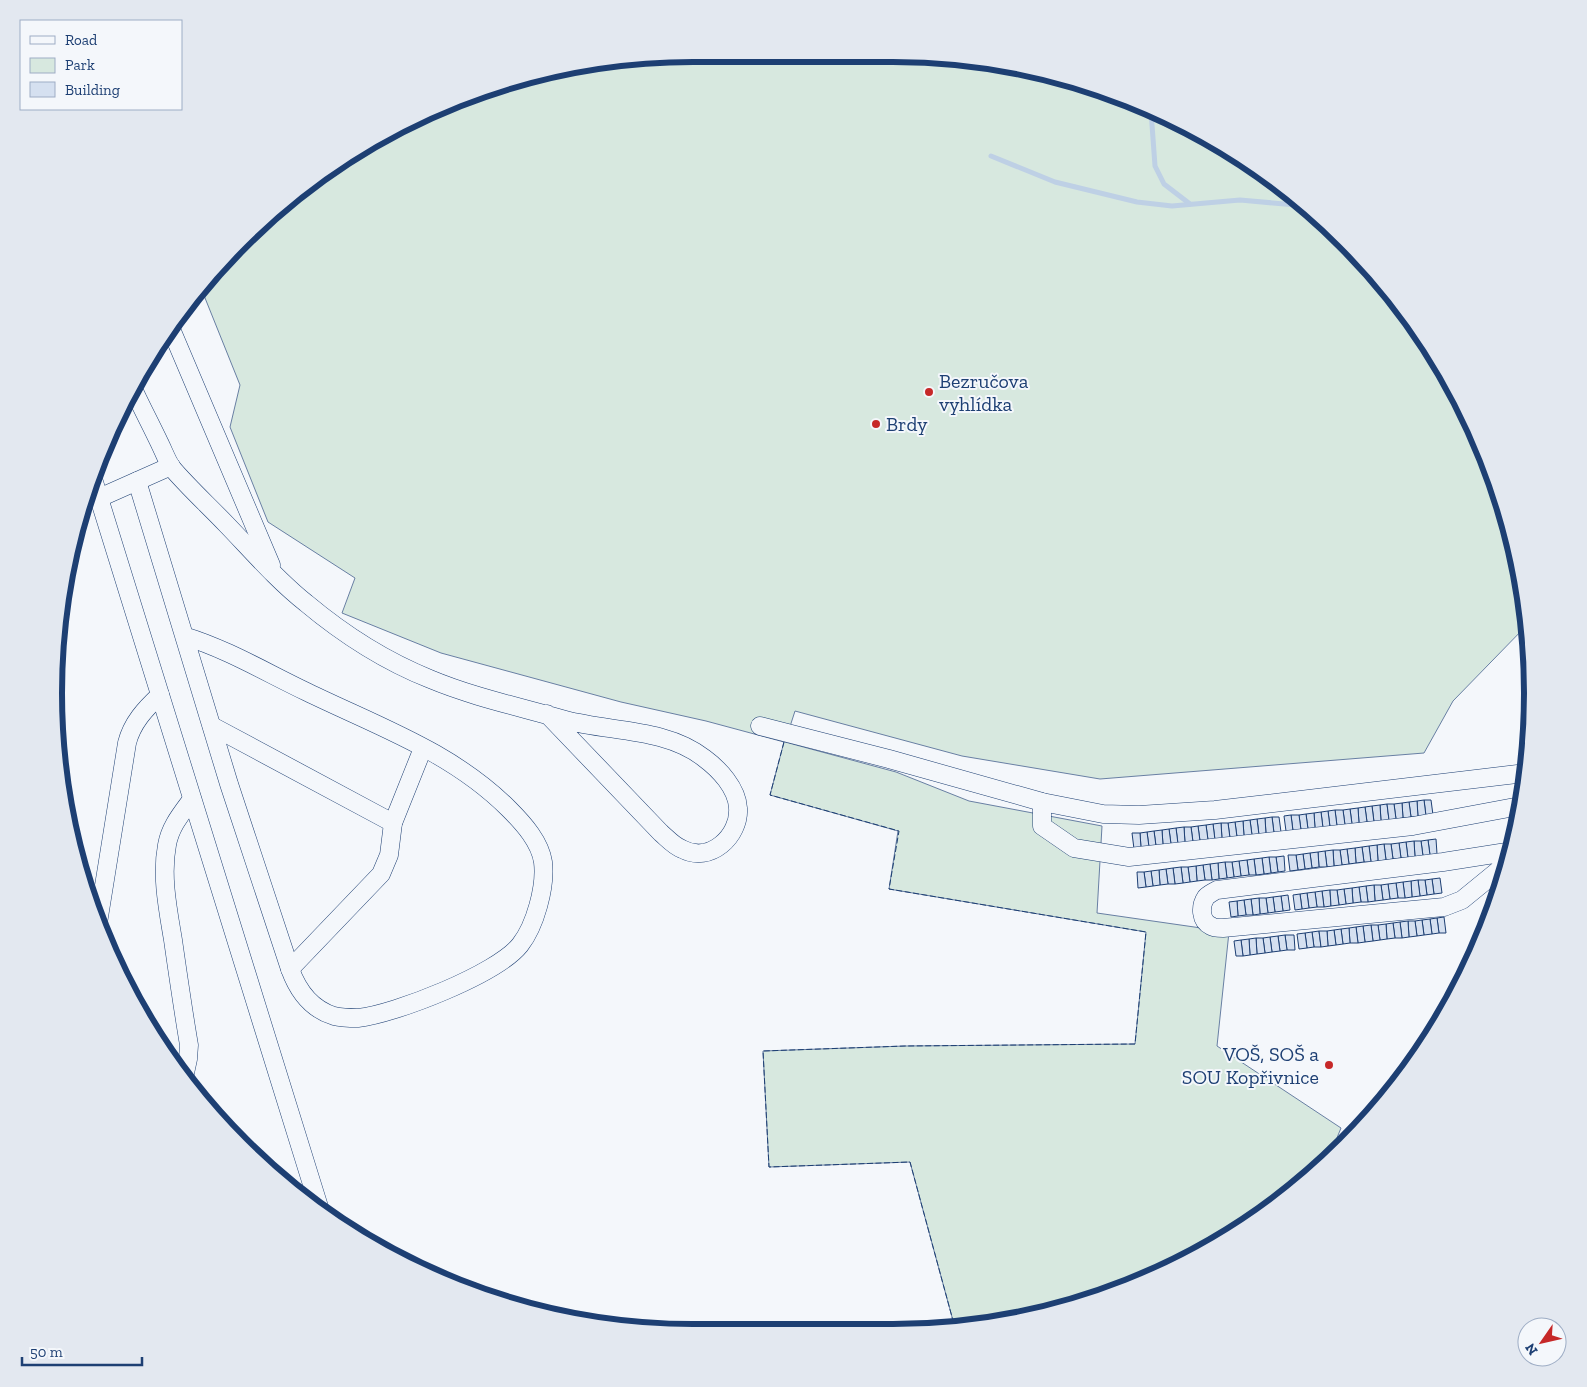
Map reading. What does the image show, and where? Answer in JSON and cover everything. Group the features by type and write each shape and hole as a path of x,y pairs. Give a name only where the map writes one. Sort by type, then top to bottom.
{"lane":[{"path":"174,336 275,575"},
{"path":"137,397 171,466 275,575 304,602 346,634 401,666 465,692 547,714 575,722 662,738 696,751 712,763 729,784 736,798 738,809 736,825 730,837 720,846 708,852 696,853 681,849 661,833 547,714"},
{"path":"96,490 137,481 171,466"},
{"path":"137,481 184,636 212,726 290,969 301,992 310,1003 334,1016 356,1018 395,1009 474,977 507,958 519,946 525,938 536,911 542,884 543,862 536,842 517,817 480,782 398,733 309,693 205,642 184,636"},
{"path":"96,491 317,1199"},
{"path":"101,908 129,734 142,714 160,695"},
{"path":"212,726 393,823"},
{"path":"760,726 889,759 1042,802 1103,814 1139,815 1232,808 1519,774"},
{"path":"290,969 380,874 388,856 393,823 423,748"},
{"path":"186,1068 189,1045 168,912 165,870 166,845 171,830 192,799"},
{"path":"1042,802 1042,826 1074,848 1129,857 1413,826 1514,807"},
{"path":"1499,870 1462,900 1444,907 1223,928 1212,927 1205,922 1202,916 1201,906 1208,896 1216,890 1444,862 1504,852"}],"green space":[{"path":"694,62 894,62 976,68 1057,84 1096,96 1173,128 1209,147 1244,169 1310,219 1340,247 1394,309 1440,378 1459,414 1491,491 1503,530 1512,570 1521,631 1453,701 1424,753 1100,779 962,756 795,711 785,742 896,772 969,801 1102,826 1097,913 1229,932 1217,1046 1341,1128 1334,1146 1278,1194 1244,1218 1209,1240 1173,1259 1096,1291 1057,1303 1017,1312 953,1321 910,1162 769,1167 763,1051 905,1046 1135,1044 1146,932 889,889 898,831 770,795 784,742 706,721 621,702 441,653 342,613 355,578 268,522 230,427 240,385 204,295 247,247 309,193 378,147 414,128 491,96 530,84 570,75 611,68"}],"building":[{"path":"1424,800 1431,800 1433,815 1426,816"},
{"path":"1424,800 1426,816 1418,817 1417,801"},
{"path":"1417,801 1418,817 1411,817 1409,802"},
{"path":"1409,802 1411,817 1403,818 1402,803"},
{"path":"1402,803 1403,818 1396,819 1394,804"},
{"path":"1387,804 1389,820 1381,821 1380,805"},
{"path":"1387,804 1394,804 1396,819 1389,820"},
{"path":"1380,805 1381,821 1374,822 1372,806"},
{"path":"1372,806 1374,822 1367,822 1365,807"},
{"path":"1365,807 1367,822 1359,823 1358,808"},
{"path":"1358,808 1359,823 1352,824 1350,809"},
{"path":"1350,809 1352,824 1345,825 1343,810"},
{"path":"1335,810 1343,810 1345,825 1337,826"},
{"path":"1335,810 1337,826 1330,827 1328,811"},
{"path":"1328,811 1330,827 1323,828 1321,812"},
{"path":"1321,812 1323,828 1315,828 1314,813"},
{"path":"1314,813 1315,828 1308,829 1306,814"},
{"path":"1306,814 1308,829 1301,830 1299,815"},
{"path":"1291,815 1299,815 1301,830 1293,831"},
{"path":"1291,815 1293,831 1286,831 1284,816"},
{"path":"1272,817 1279,817 1281,832 1274,833"},
{"path":"1272,817 1274,833 1266,834 1265,818"},
{"path":"1265,818 1266,834 1259,835 1257,819"},
{"path":"1257,819 1259,835 1252,835 1250,820"},
{"path":"1250,820 1252,835 1244,836 1243,821"},
{"path":"1243,821 1244,836 1237,837 1235,822"},
{"path":"1235,822 1237,837 1230,838 1228,823"},
{"path":"1221,823 1228,823 1230,838 1222,839"},
{"path":"1221,823 1222,839 1215,840 1213,824"},
{"path":"1213,824 1215,840 1208,840 1206,825"},
{"path":"1206,825 1208,840 1200,841 1198,826"},
{"path":"1198,826 1200,841 1193,842 1191,827"},
{"path":"1184,827 1191,827 1193,842 1185,843"},
{"path":"1184,827 1185,843 1178,844 1176,828"},
{"path":"1176,828 1178,844 1171,844 1169,829"},
{"path":"1169,829 1171,844 1163,845 1162,830"},
{"path":"1162,830 1163,845 1156,846 1154,831"},
{"path":"1154,831 1156,846 1149,847 1147,832"},
{"path":"1147,832 1149,847 1141,848 1140,833"},
{"path":"1132,833 1140,833 1141,848 1134,849"},
{"path":"1436,839 1437,854 1430,855 1428,840"},
{"path":"1428,840 1430,855 1423,856 1421,841"},
{"path":"1414,841 1421,841 1423,856 1415,857"},
{"path":"1414,841 1415,857 1408,858 1406,842"},
{"path":"1406,842 1408,858 1401,858 1399,843"},
{"path":"1399,843 1401,858 1393,859 1391,844"},
{"path":"1384,844 1391,844 1393,859 1386,860"},
{"path":"1384,844 1386,860 1378,861 1377,845"},
{"path":"1377,845 1378,861 1371,862 1369,846"},
{"path":"1369,846 1371,862 1364,862 1362,847"},
{"path":"1362,847 1364,862 1356,863 1355,848"},
{"path":"1355,848 1356,863 1349,864 1347,849"},
{"path":"1347,849 1349,864 1342,865 1340,850"},
{"path":"1333,850 1340,850 1342,865 1334,866"},
{"path":"1333,850 1334,866 1327,867 1325,851"},
{"path":"1325,851 1327,867 1319,867 1318,852"},
{"path":"1318,852 1319,867 1312,868 1310,853"},
{"path":"1310,853 1312,868 1305,869 1303,854"},
{"path":"1303,854 1305,869 1298,870 1296,855"},
{"path":"1288,855 1296,855 1298,870 1290,871"},
{"path":"1284,856 1285,871 1278,872 1276,857"},
{"path":"1269,857 1276,857 1278,872 1271,873"},
{"path":"1269,857 1271,873 1264,874 1262,858"},
{"path":"1262,858 1264,874 1256,875 1254,859"},
{"path":"1254,859 1256,875 1249,875 1247,860"},
{"path":"1247,860 1249,875 1241,876 1239,861"},
{"path":"1239,861 1241,876 1234,877 1232,862"},
{"path":"1225,862 1232,862 1234,877 1227,878"},
{"path":"1225,862 1227,878 1219,879 1218,863"},
{"path":"1218,863 1219,879 1212,880 1210,864"},
{"path":"1210,864 1212,880 1205,880 1203,865"},
{"path":"1203,865 1205,880 1197,881 1196,866"},
{"path":"1196,866 1197,881 1190,882 1188,867"},
{"path":"1181,867 1188,867 1190,882 1183,883"},
{"path":"1181,867 1183,883 1175,884 1173,868"},
{"path":"1173,868 1175,884 1168,884 1166,869"},
{"path":"1166,869 1168,884 1160,885 1159,870"},
{"path":"1159,870 1160,885 1153,886 1151,871"},
{"path":"1151,871 1153,886 1146,887 1144,872"},
{"path":"1137,872 1144,872 1146,887 1138,888"},
{"path":"1440,878 1442,893 1434,894 1432,879"},
{"path":"1432,879 1434,894 1427,895 1425,880"},
{"path":"1418,880 1425,880 1427,895 1420,896"},
{"path":"1418,880 1420,896 1412,897 1411,881"},
{"path":"1411,881 1412,897 1405,898 1403,882"},
{"path":"1403,882 1405,898 1398,898 1396,883"},
{"path":"1396,883 1398,898 1390,899 1388,884"},
{"path":"1388,884 1390,899 1383,900 1381,885"},
{"path":"1374,885 1381,885 1383,900 1375,901"},
{"path":"1374,885 1375,901 1368,902 1366,886"},
{"path":"1366,886 1368,902 1361,902 1359,887"},
{"path":"1359,887 1361,902 1353,903 1352,888"},
{"path":"1352,888 1353,903 1346,904 1344,889"},
{"path":"1344,889 1346,904 1339,905 1337,890"},
{"path":"1330,890 1331,906 1324,907 1322,891"},
{"path":"1330,890 1337,890 1339,905 1331,906"},
{"path":"1322,891 1324,907 1317,907 1315,892"},
{"path":"1315,892 1317,907 1309,908 1307,893"},
{"path":"1307,893 1309,908 1302,909 1300,894"},
{"path":"1300,894 1302,909 1295,910 1293,895"},
{"path":"1288,895 1290,910 1283,911 1281,896"},
{"path":"1281,896 1283,911 1275,912 1273,897"},
{"path":"1273,897 1275,912 1268,913 1266,898"},
{"path":"1259,898 1266,898 1268,913 1260,914"},
{"path":"1259,898 1260,914 1253,915 1251,899"},
{"path":"1251,899 1253,915 1246,915 1244,900"},
{"path":"1244,900 1246,915 1238,916 1237,901"},
{"path":"1237,901 1238,916 1231,917 1229,902"},
{"path":"1444,917 1446,933 1439,933 1437,918"},
{"path":"1437,918 1439,933 1432,934 1430,919"},
{"path":"1430,919 1432,934 1424,935 1422,920"},
{"path":"1422,920 1424,935 1417,936 1415,921"},
{"path":"1408,921 1415,921 1417,936 1409,937"},
{"path":"1408,921 1409,937 1402,938 1400,922"},
{"path":"1400,922 1402,938 1395,938 1393,923"},
{"path":"1393,923 1395,938 1387,939 1386,924"},
{"path":"1386,924 1387,939 1380,940 1378,925"},
{"path":"1371,925 1378,925 1380,940 1373,941"},
{"path":"1371,925 1373,941 1365,942 1363,926"},
{"path":"1363,926 1365,942 1358,943 1356,927"},
{"path":"1356,927 1358,943 1350,943 1349,928"},
{"path":"1349,928 1350,943 1343,944 1341,929"},
{"path":"1341,929 1343,944 1336,945 1334,930"},
{"path":"1334,930 1336,945 1328,946 1327,931"},
{"path":"1319,931 1321,947 1314,947 1312,932"},
{"path":"1319,931 1327,931 1328,946 1321,947"},
{"path":"1312,932 1314,947 1307,948 1305,933"},
{"path":"1305,933 1307,948 1299,949 1297,934"},
{"path":"1285,935 1294,935 1295,950 1287,950"},
{"path":"1285,935 1287,950 1280,951 1278,936"},
{"path":"1278,936 1280,951 1272,952 1270,937"},
{"path":"1270,937 1272,952 1265,953 1263,938"},
{"path":"1256,938 1263,938 1265,953 1257,954"},
{"path":"1256,938 1257,954 1250,955 1249,939"},
{"path":"1249,939 1250,955 1243,956 1241,940"},
{"path":"1241,940 1243,956 1236,956 1234,941"}],"waterway":[{"path":"1152,118 1155,166 1164,184 1190,204"},
{"path":"991,156 1055,182 1137,202 1172,206 1240,200 1292,205"}],"fence":[{"path":"784,742 770,795 899,831 889,889 1146,932 1135,1044 905,1046 763,1051 769,1167 910,1162 953,1321"}],"place":[{"name":"Bezručova vyhlídka","path":"929,392"},
{"name":"Brdy","path":"876,424"},
{"name":"VOŠ, SOŠ a SOU Kopřivnice","path":"1329,1065"}]}
